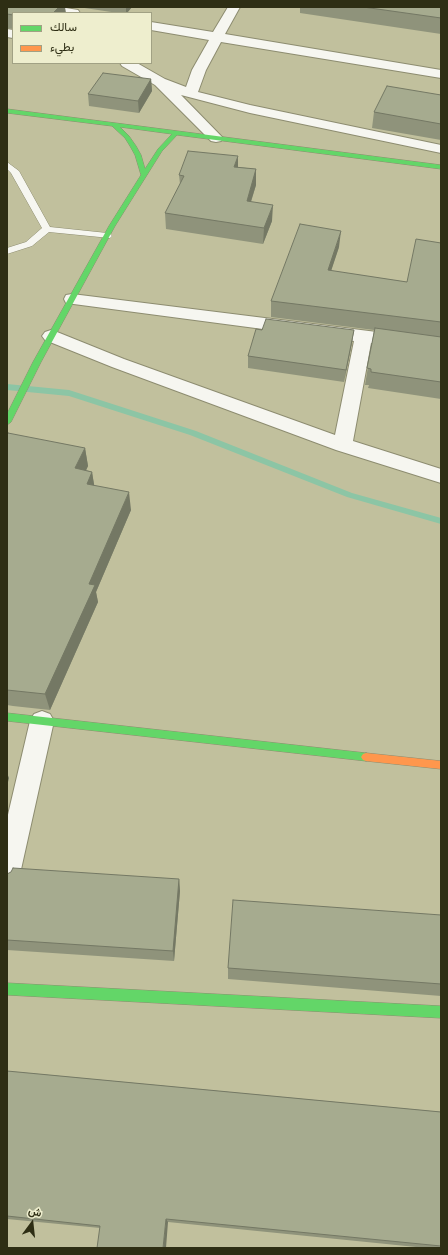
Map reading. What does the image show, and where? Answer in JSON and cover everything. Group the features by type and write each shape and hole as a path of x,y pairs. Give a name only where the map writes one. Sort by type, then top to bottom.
{"street":[{"path":"37,7 68,12"},
{"path":"190,94 199,70 234,7"},
{"path":"152,26 441,74"},
{"path":"129,64 160,82 190,94 250,109 441,149"},
{"path":"160,82 216,138"},
{"path":"7,111 175,134 441,167"},
{"path":"114,125 127,137 133,146 144,175"},
{"path":"9,418 51,336 107,236 160,150 175,134"},
{"path":"72,299 441,346"},
{"path":"51,336 343,445 441,476"},
{"path":"343,445 364,336"},
{"path":"7,717 441,765"},
{"path":"7,874 42,721"},
{"path":"7,989 441,1012"}],"lane":[{"path":"7,166 15,171 47,229"},
{"path":"7,251 29,244 47,229 107,236"}],"building":[{"path":"7,7 59,7 54,12 12,12 12,15 7,14"},
{"path":"363,7 441,7 441,18"},
{"path":"103,73 151,79 138,101 88,94"},
{"path":"387,86 441,95 441,124 374,112"},
{"path":"188,151 238,156 234,167 256,169 247,201 273,205 264,228 165,213 184,176 179,175"},
{"path":"300,224 341,231 328,270 407,282 416,239 441,243 441,322 271,301"},
{"path":"266,319 354,330 346,370 248,356 256,329 262,330"},
{"path":"375,328 441,337 441,382 371,372 371,369 367,368"},
{"path":"8,433 85,448 75,468 92,472 87,484 129,492 89,584 95,585 45,694 7,690"},
{"path":"13,868 179,879 173,951 7,940 7,874 11,872"},
{"path":"233,900 441,915 441,984 228,968"},
{"path":"7,1071 441,1112 441,1246 166,1219 163,1248 97,1248 100,1226 7,1216"}],"waterway":[{"path":"7,387 69,393 193,433 350,495 441,521"}],"traffic: fast":[{"path":"7,111 441,167"},
{"path":"114,125 127,137 133,146 138,155 144,175"},
{"path":"7,422 37,362 112,226 160,150 175,134"},
{"path":"7,717 366,757"},
{"path":"7,989 441,1012"}],"traffic: slow":[{"path":"366,757 441,765"}]}
